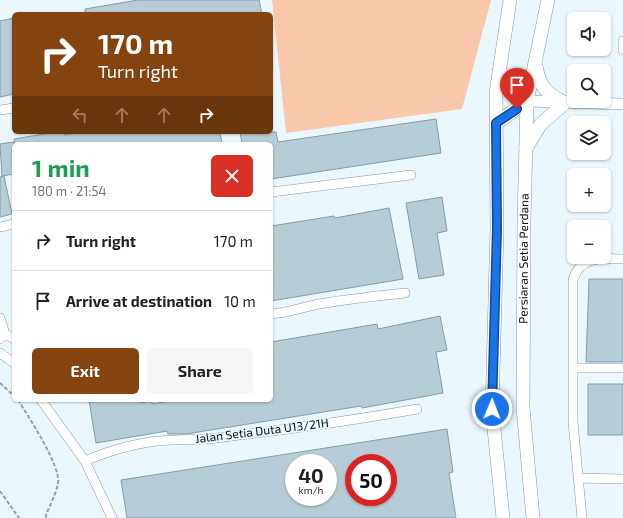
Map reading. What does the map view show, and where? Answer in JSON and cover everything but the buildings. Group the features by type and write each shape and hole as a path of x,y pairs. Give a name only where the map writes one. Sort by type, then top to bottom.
{"main road":[{"path":"503,518 492,409 497,228 496,93 510,0"},
{"name":"Persiaran Setia Perdana","path":"533,518 523,408 527,101 548,0"},
{"path":"526,148 540,125 565,103 550,95 544,89 538,78 535,61"},
{"path":"496,123 527,101 499,71"}],"street":[{"path":"623,41 623,50"},
{"path":"527,101 623,104"},
{"path":"0,110 12,108"},
{"path":"273,192 411,175"},
{"path":"0,227 12,224"},
{"path":"582,518 573,422 573,280 576,272 582,264 591,260 623,259"},
{"path":"273,314 285,313 354,298 404,293"},
{"path":"0,318 2,336 12,338"},
{"path":"0,353 12,361"},
{"path":"573,368 623,368"},
{"path":"42,402 85,461 112,518"},
{"name":"Jalan Setia Duta U13/21H","path":"85,461 119,448 172,440 212,439 310,427 417,409"},
{"path":"578,478 623,479"}],"path":[{"path":"0,383 12,394"},
{"path":"19,402 47,448 55,465 58,482 46,518"},
{"path":"0,491 19,518"}],"shaded area":[{"path":"272,0 491,0 462,109 286,133"}],"route":[{"path":"492,409 497,228 496,123 517,109"}]}
